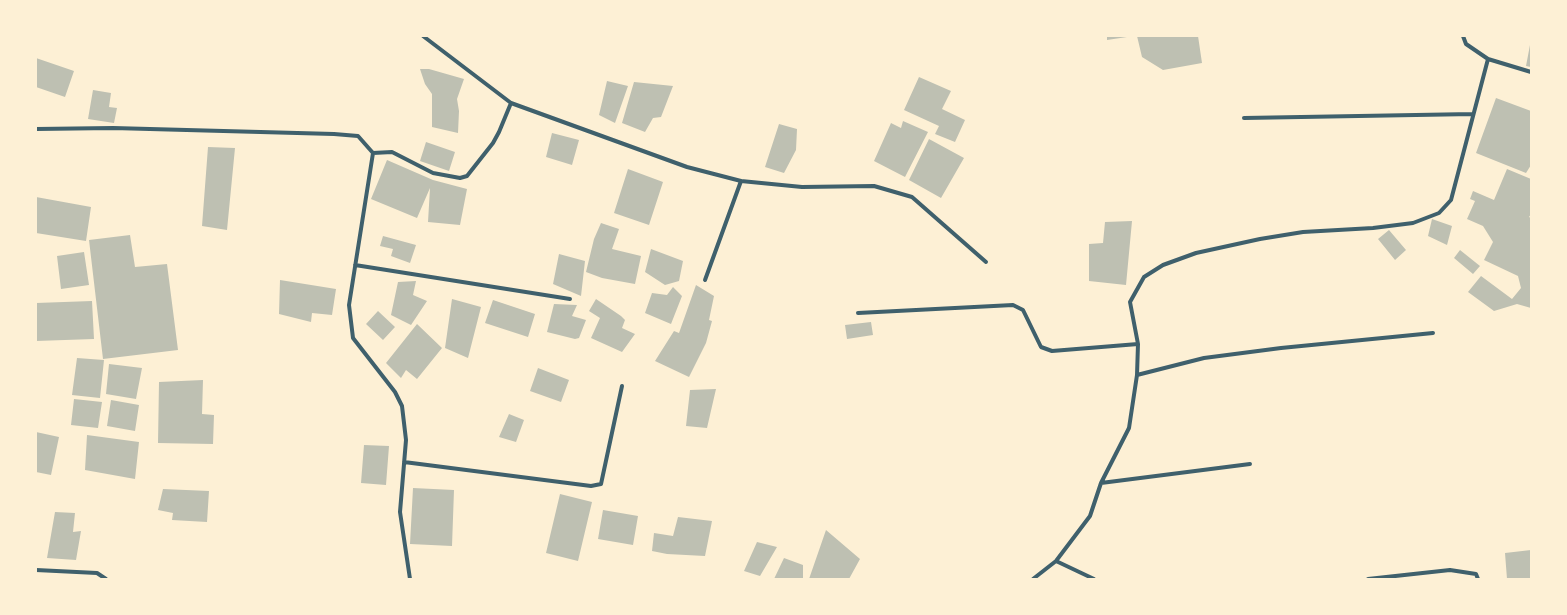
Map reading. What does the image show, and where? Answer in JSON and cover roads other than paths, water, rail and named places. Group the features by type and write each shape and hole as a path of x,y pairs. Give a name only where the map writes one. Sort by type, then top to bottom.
{"street":[{"path":"423,36 511,103 688,167 741,181 802,187 874,186 912,197 986,262"},
{"path":"1463,36 1466,44 1488,59 1531,72"},
{"path":"1033,579 1056,561 1090,516 1101,483 1129,428 1137,375 1138,344 1130,302 1144,277 1163,265 1196,253 1260,239 1303,232 1373,228 1413,223 1439,213 1450,200 1488,59"},
{"path":"373,153 392,152 433,173 460,178 467,176 493,143 511,103"},
{"path":"1244,118 1473,114"},
{"path":"36,129 113,128 334,134 358,136 373,153"},
{"path":"373,153 349,305 353,338 395,392 402,406 406,440 400,512 410,579"},
{"path":"705,280 741,181"},
{"path":"355,265 570,299"},
{"path":"858,313 1013,304 1023,310 1041,347 1052,351 1138,344"},
{"path":"1137,375 1204,358 1281,348 1433,333"},
{"path":"404,462 592,486 601,484 622,386"},
{"path":"1101,483 1250,464"},
{"path":"1056,561 1094,579"},
{"path":"36,570 97,573 106,579"},
{"path":"1368,579 1450,570 1476,574 1478,579"}]}
